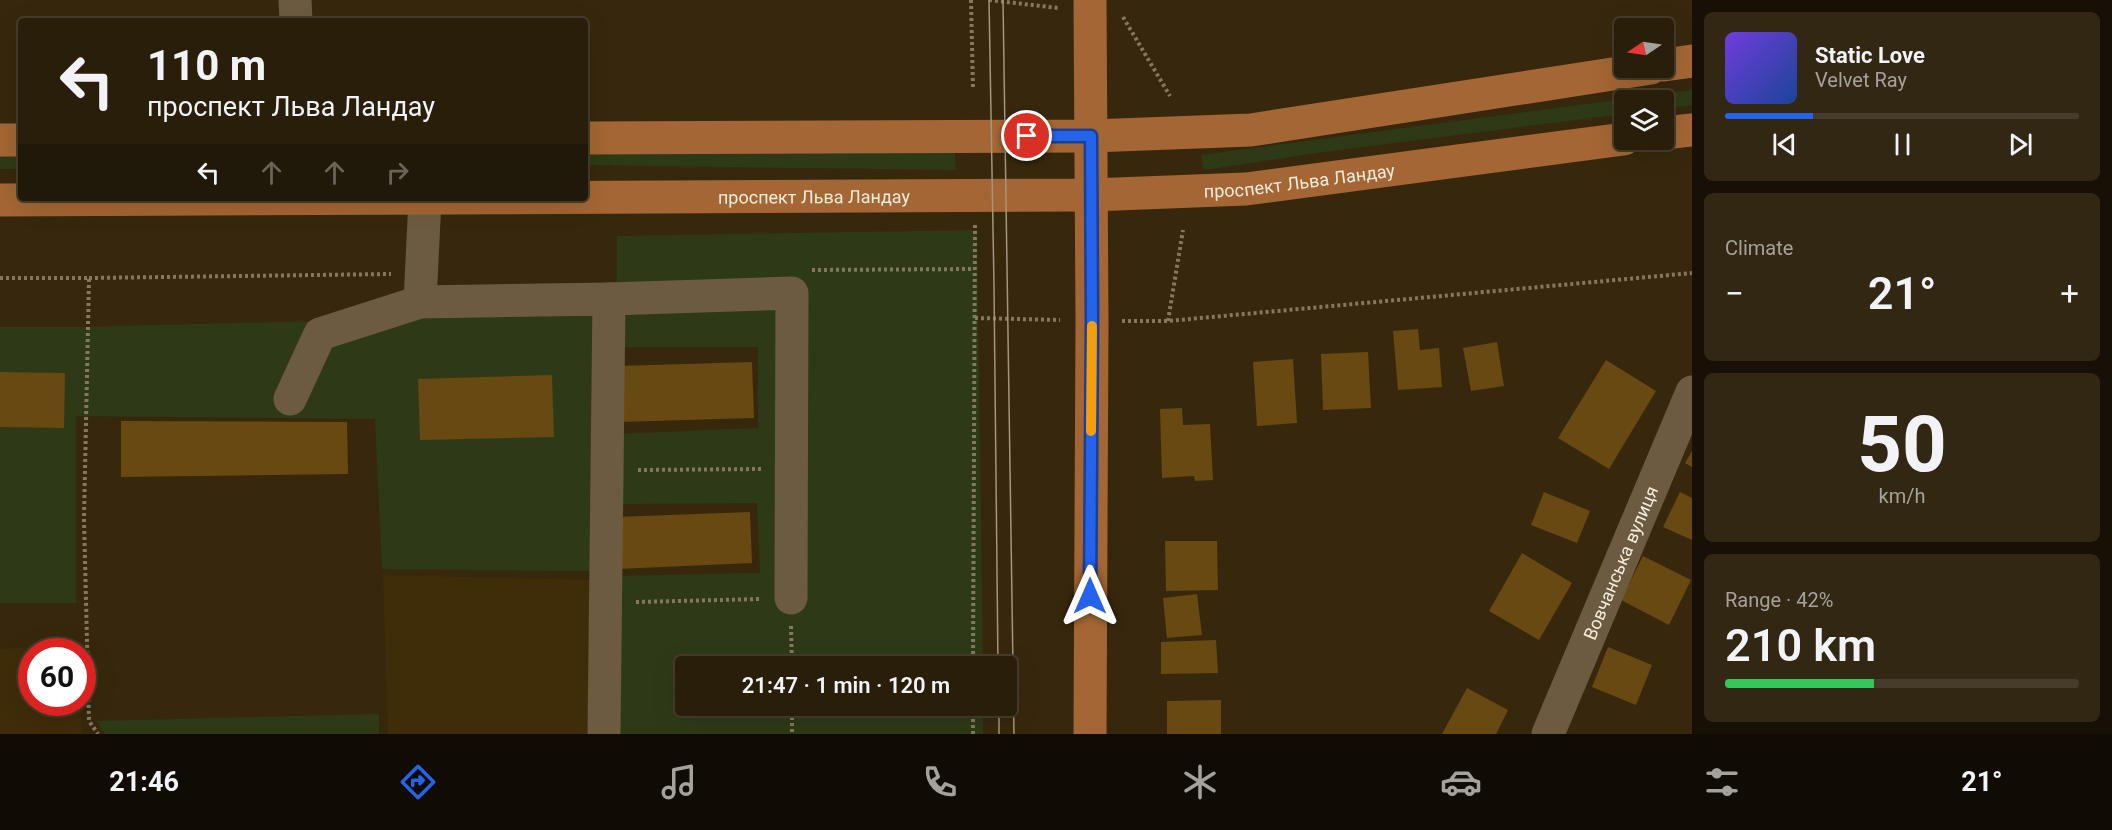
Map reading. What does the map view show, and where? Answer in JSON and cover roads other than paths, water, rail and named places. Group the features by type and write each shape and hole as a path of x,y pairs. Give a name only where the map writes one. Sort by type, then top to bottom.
{"main road":[{"path":"1090,734 1091,136 1105,5"},
{"path":"1674,64 1692,61"},
{"path":"588,138 1091,136 1251,130 1614,74"},
{"path":"0,140 18,140"},
{"name":"проспект Льва Ландау","path":"588,198 1091,195 1246,189 1614,140"},
{"name":"проспект Льва Ландау","path":"0,200 18,200"}],"street":[{"path":"295,0 296,18"},
{"path":"420,302 425,201"},
{"path":"290,399 320,334 420,302 792,293 791,598"},
{"path":"604,734 609,299"},
{"name":"Вовчанська вулиця","path":"1548,734 1692,392"}],"tram line":[{"path":"989,0 998,656"},
{"path":"1003,0 1014,734"},
{"path":"999,716 999,734"}]}
